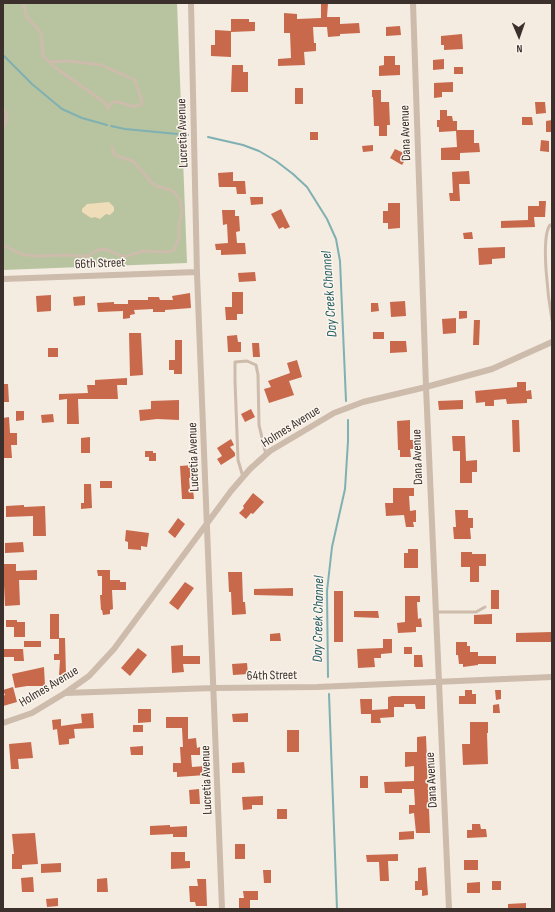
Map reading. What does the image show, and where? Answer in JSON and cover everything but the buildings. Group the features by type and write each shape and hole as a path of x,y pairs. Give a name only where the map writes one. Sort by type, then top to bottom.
{"street":[{"name":"Lucretia Avenue","path":"191,3 197,272 222,909"},
{"name":"Dana Avenue","path":"413,3 426,387 449,909"},
{"name":"66th Street","path":"3,279 197,272"},
{"name":"Holmes Avenue","path":"3,723 32,713 89,676 114,649 207,522 243,477 270,451 334,414 363,402 492,369 552,343"},
{"name":"64th Street","path":"65,693 214,688 317,687 552,677"}],"lane":[{"path":"23,3 27,17 41,33 43,56 49,62 104,102 108,109 110,105 115,102 121,102 131,107 136,107 142,104 135,80 101,65 69,61 49,62"},
{"path":"3,108 8,114 7,120 3,127"},
{"path":"3,245 22,254 34,256 88,256 98,250 105,249 124,257 143,251 172,251 175,248 179,237 179,224 182,211 180,200 175,193 156,186 151,182 133,161 119,157 113,153 112,147"},
{"path":"552,225 548,228 545,242 552,320"},
{"path":"243,477 238,460 235,362 247,361 256,365 258,375 259,426 266,455"},
{"path":"436,612 476,612 485,607"}],"green space":[{"path":"3,3 177,3 187,263 3,270"}],"sand":[{"path":"109,202 114,207 114,211 110,215 106,214 100,219 95,217 91,218 82,212 82,209 87,204"}],"waterway":[{"name":"Day Creek Channel","path":"3,55 32,84 62,109 82,118 107,125"},
{"name":"Day Creek Channel","path":"111,126 125,129 188,135"},
{"name":"Day Creek Channel","path":"208,137 243,145 259,151 276,161 307,187 327,219 336,239 340,261 346,401"},
{"name":"Day Creek Channel","path":"328,677 327,591 332,547 345,489 348,420"},
{"name":"Day Creek Channel","path":"329,694 337,909"}]}
